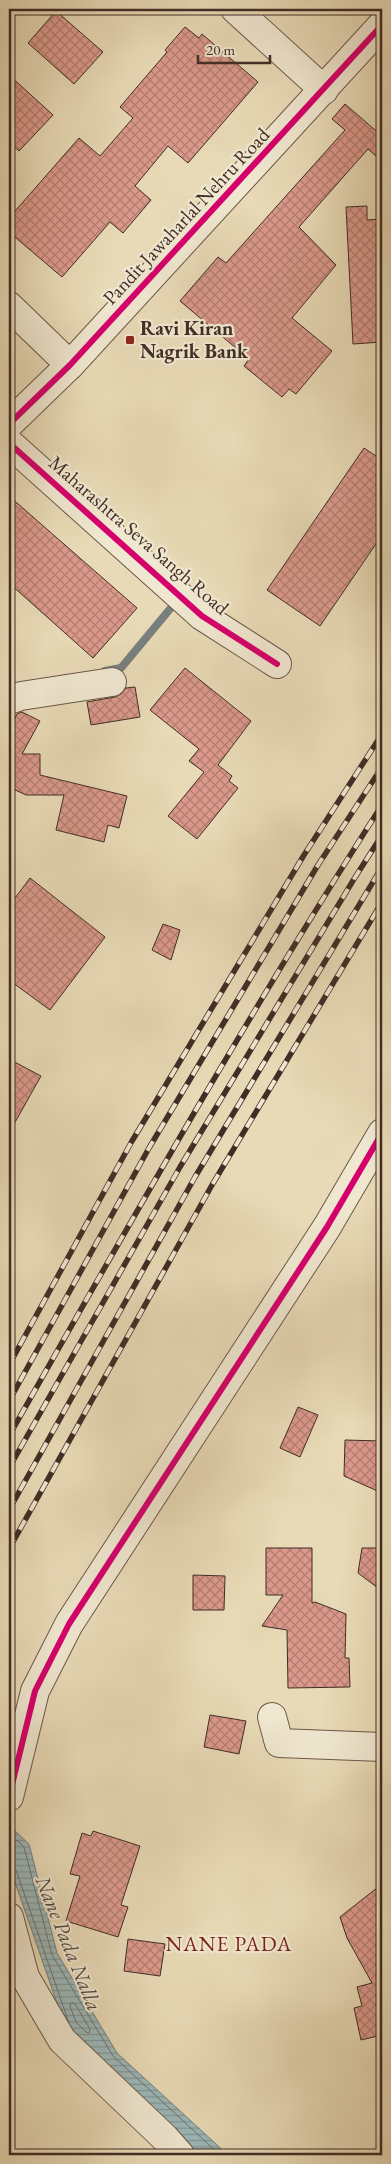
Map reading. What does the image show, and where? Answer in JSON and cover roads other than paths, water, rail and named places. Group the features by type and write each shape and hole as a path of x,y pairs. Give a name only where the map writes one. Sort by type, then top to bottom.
{"street":[{"path":"235,9 324,90"},
{"name":"Pandit Jawaharlal Nehru Road","path":"9,424 70,364 382,25"},
{"path":"9,306 70,364"},
{"name":"Maharashtra Seva Sangh Road","path":"9,443 202,616 277,664"},
{"path":"9,700 21,696 112,682"},
{"path":"9,1797 35,1691 69,1624 327,1227 382,1133"},
{"path":"272,1717 279,1743 382,1747"},
{"path":"9,1918 25,1977 62,2040 165,2138 180,2155"}],"water":[{"path":"13,1829 29,1844 57,1953 117,2053 228,2155 194,2155 66,2029 9,1865 9,1844"}],"waterway":[{"path":"105,671 121,668 170,609"}],"railway":[{"path":"9,1365 132,1141 304,855 382,734"},
{"path":"9,1401 149,1148 318,865 382,767"},
{"path":"9,1436 238,1039 382,805"},
{"path":"9,1468 180,1167 382,835"},
{"path":"9,1510 195,1177 382,867"},
{"path":"9,1549 212,1185 382,902"}],"place":[{"name":"Ravi Kiran Nagrik Bank","path":"130,340"}],"district":[{"name":"NANE PADA","path":"229,1943"}],"water label":[{"name":"Nane Pada Nalla","path":"69,1943"}]}
